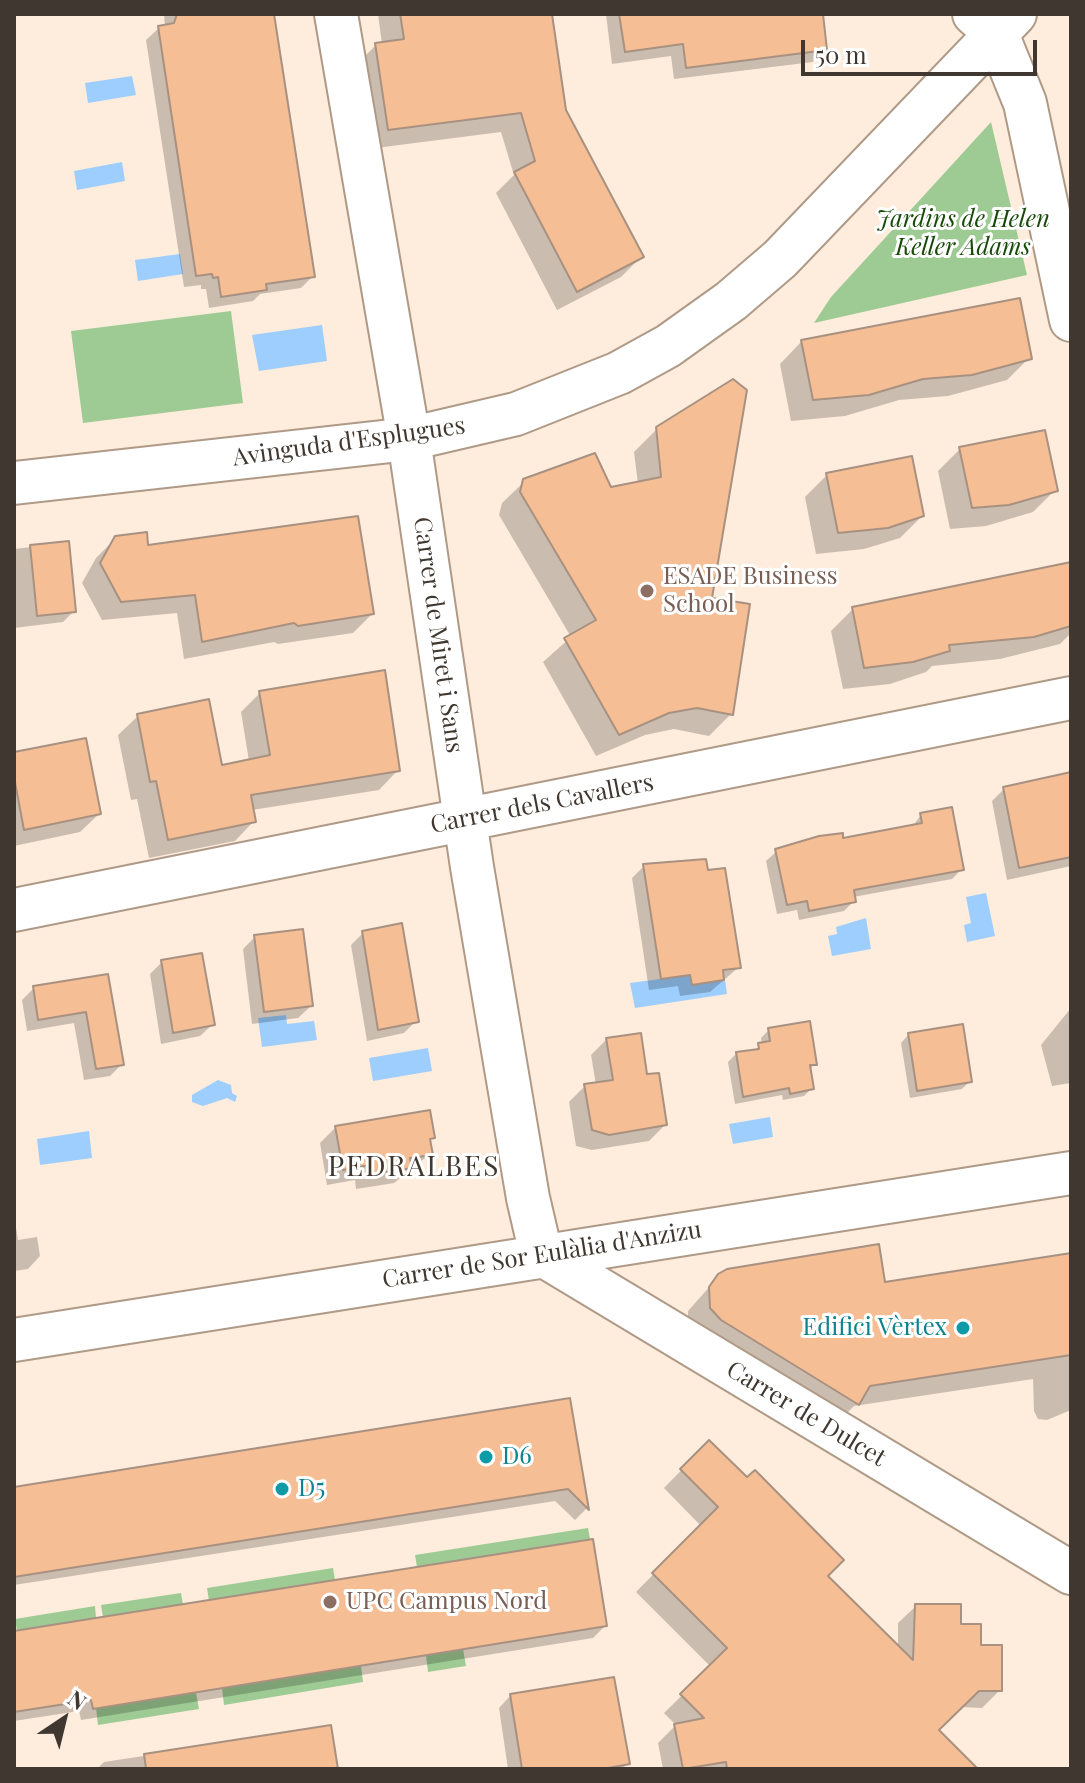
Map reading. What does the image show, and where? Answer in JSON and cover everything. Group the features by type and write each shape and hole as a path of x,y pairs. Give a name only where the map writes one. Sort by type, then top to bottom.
{"street":[{"name":"Carrer de Miret i Sans","path":"336,14 409,439 464,819 528,1198 541,1254"},
{"name":"Avinguda d'Esplugues","path":"14,483 409,439 477,425 565,396 619,373 681,337 731,301 780,259 995,21"},
{"path":"995,21 1033,129 1071,320"},
{"name":"Carrer dels Cavallers","path":"14,910 1071,698"},
{"name":"Carrer de Sor Eulàlia d'Anzizu","path":"14,1340 541,1254 1071,1173"},
{"name":"Carrer de Dulcet","path":"541,1254 1071,1573"}],"green space":[{"name":"Jardins de Helen Keller Adams","path":"991,122 1027,275 814,323 831,297"},
{"path":"231,311 243,403 83,423 71,331"},
{"path":"588,1528 590,1539 417,1567 415,1555"},
{"path":"333,1568 335,1580 209,1601 207,1588"},
{"path":"181,1593 183,1605 103,1617 101,1605"},
{"path":"95,1606 96,1618 17,1631 15,1619"},
{"path":"463,1649 466,1666 428,1672 426,1655"},
{"path":"361,1666 363,1682 224,1705 222,1688"},
{"path":"196,1693 199,1709 98,1725 96,1708"}],"water":[{"path":"132,76 136,95 88,103 85,83"},
{"path":"122,162 125,181 77,190 74,171"},
{"path":"180,254 183,274 138,281 135,260"},
{"path":"322,325 327,361 259,371 252,335"},
{"path":"986,893 995,936 967,942 964,925 971,923 966,897"},
{"path":"866,918 871,949 832,956 828,936 837,934 836,927"},
{"path":"690,975 692,985 725,980 727,994 635,1008 630,983"},
{"path":"286,1015 287,1024 314,1021 317,1040 262,1047 258,1018"},
{"path":"428,1048 432,1071 373,1081 369,1058"},
{"path":"218,1080 231,1085 232,1093 237,1096 235,1102 227,1098 203,1106 192,1102 192,1095"},
{"path":"770,1117 773,1137 733,1144 729,1124"},
{"path":"89,1131 92,1158 40,1165 37,1139"}],"building":[{"path":"177,14 274,14 315,277 266,284 267,290 221,297 218,277 213,278 212,274 196,276 158,26 174,23"},
{"path":"400,14 552,14 566,110 644,257 577,292 514,172 535,161 521,113 388,130 375,43 404,39"},
{"path":"619,14 823,14 827,50 686,68 683,44 625,52"},
{"path":"1020,298 1032,359 972,375 923,379 869,395 813,400 801,340"},
{"path":"733,379 747,390 712,598 750,604 733,715 697,708 669,713 619,735 564,638 596,620 520,492 523,479 595,453 611,487 661,477 656,427"},
{"path":"1045,430 1058,491 1009,505 972,508 959,447"},
{"path":"912,456 924,516 888,528 838,533 826,473"},
{"path":"358,516 374,614 298,626 294,623 202,642 195,595 121,602 100,563 115,536 147,532 148,545"},
{"path":"69,541 76,612 37,616 30,545"},
{"path":"1071,562 1071,626 1034,637 949,645 950,651 913,662 864,668 852,607"},
{"path":"385,670 400,771 251,795 256,822 168,840 156,781 150,782 137,714 209,699 222,765 270,755 259,691"},
{"path":"86,738 101,814 24,830 14,777 14,752"},
{"path":"1071,772 1071,857 1019,868 1003,787"},
{"path":"952,807 964,870 854,890 856,902 809,911 807,901 787,905 775,849 819,836 843,833 843,838 922,823 920,813"},
{"path":"706,859 708,870 725,868 741,968 723,970 724,980 692,985 690,975 661,979 643,864"},
{"path":"402,923 419,1022 378,1030 362,931"},
{"path":"303,929 313,1006 264,1012 254,935"},
{"path":"202,953 215,1025 173,1033 161,960"},
{"path":"108,974 124,1065 96,1069 86,1012 38,1020 33,986"},
{"path":"810,1021 817,1065 810,1065 814,1089 790,1094 789,1088 743,1097 736,1052 759,1049 758,1043 770,1041 768,1028"},
{"path":"963,1024 972,1082 917,1091 908,1033"},
{"path":"641,1033 647,1074 659,1073 667,1125 609,1135 592,1130 584,1084 613,1080 606,1038"},
{"path":"430,1110 435,1138 430,1139 433,1155 410,1158 412,1168 372,1174 370,1165 343,1170 335,1126"},
{"name":"Edifici Vèrtex","path":"879,1244 885,1282 1071,1253 1071,1355 870,1386 859,1405 721,1320 710,1308 709,1287 718,1274 727,1269"},
{"path":"570,1398 589,1510 568,1489 14,1577 14,1487"},
{"path":"709,1440 747,1477 755,1470 844,1560 828,1576 913,1660 915,1604 961,1604 961,1624 981,1624 981,1645 1002,1645 1002,1691 979,1691 939,1730 978,1769 727,1769 726,1762 683,1769 674,1724 704,1718 680,1694 727,1648 652,1573 718,1507 680,1469"},
{"path":"593,1539 607,1626 93,1709 91,1700 14,1712 14,1631"},
{"path":"614,1677 630,1764 602,1769 522,1769 510,1694"},
{"path":"331,1725 338,1769 146,1769 144,1754"}],"place":[{"name":"ESADE Business School","path":"647,591"},
{"name":"Edifici Vèrtex","path":"963,1328"},
{"name":"D6","path":"486,1457"},
{"name":"D5","path":"282,1489"},
{"name":"UPC Campus Nord","path":"330,1602"}],"district":[{"name":"PEDRALBES","path":"414,1167"}]}
